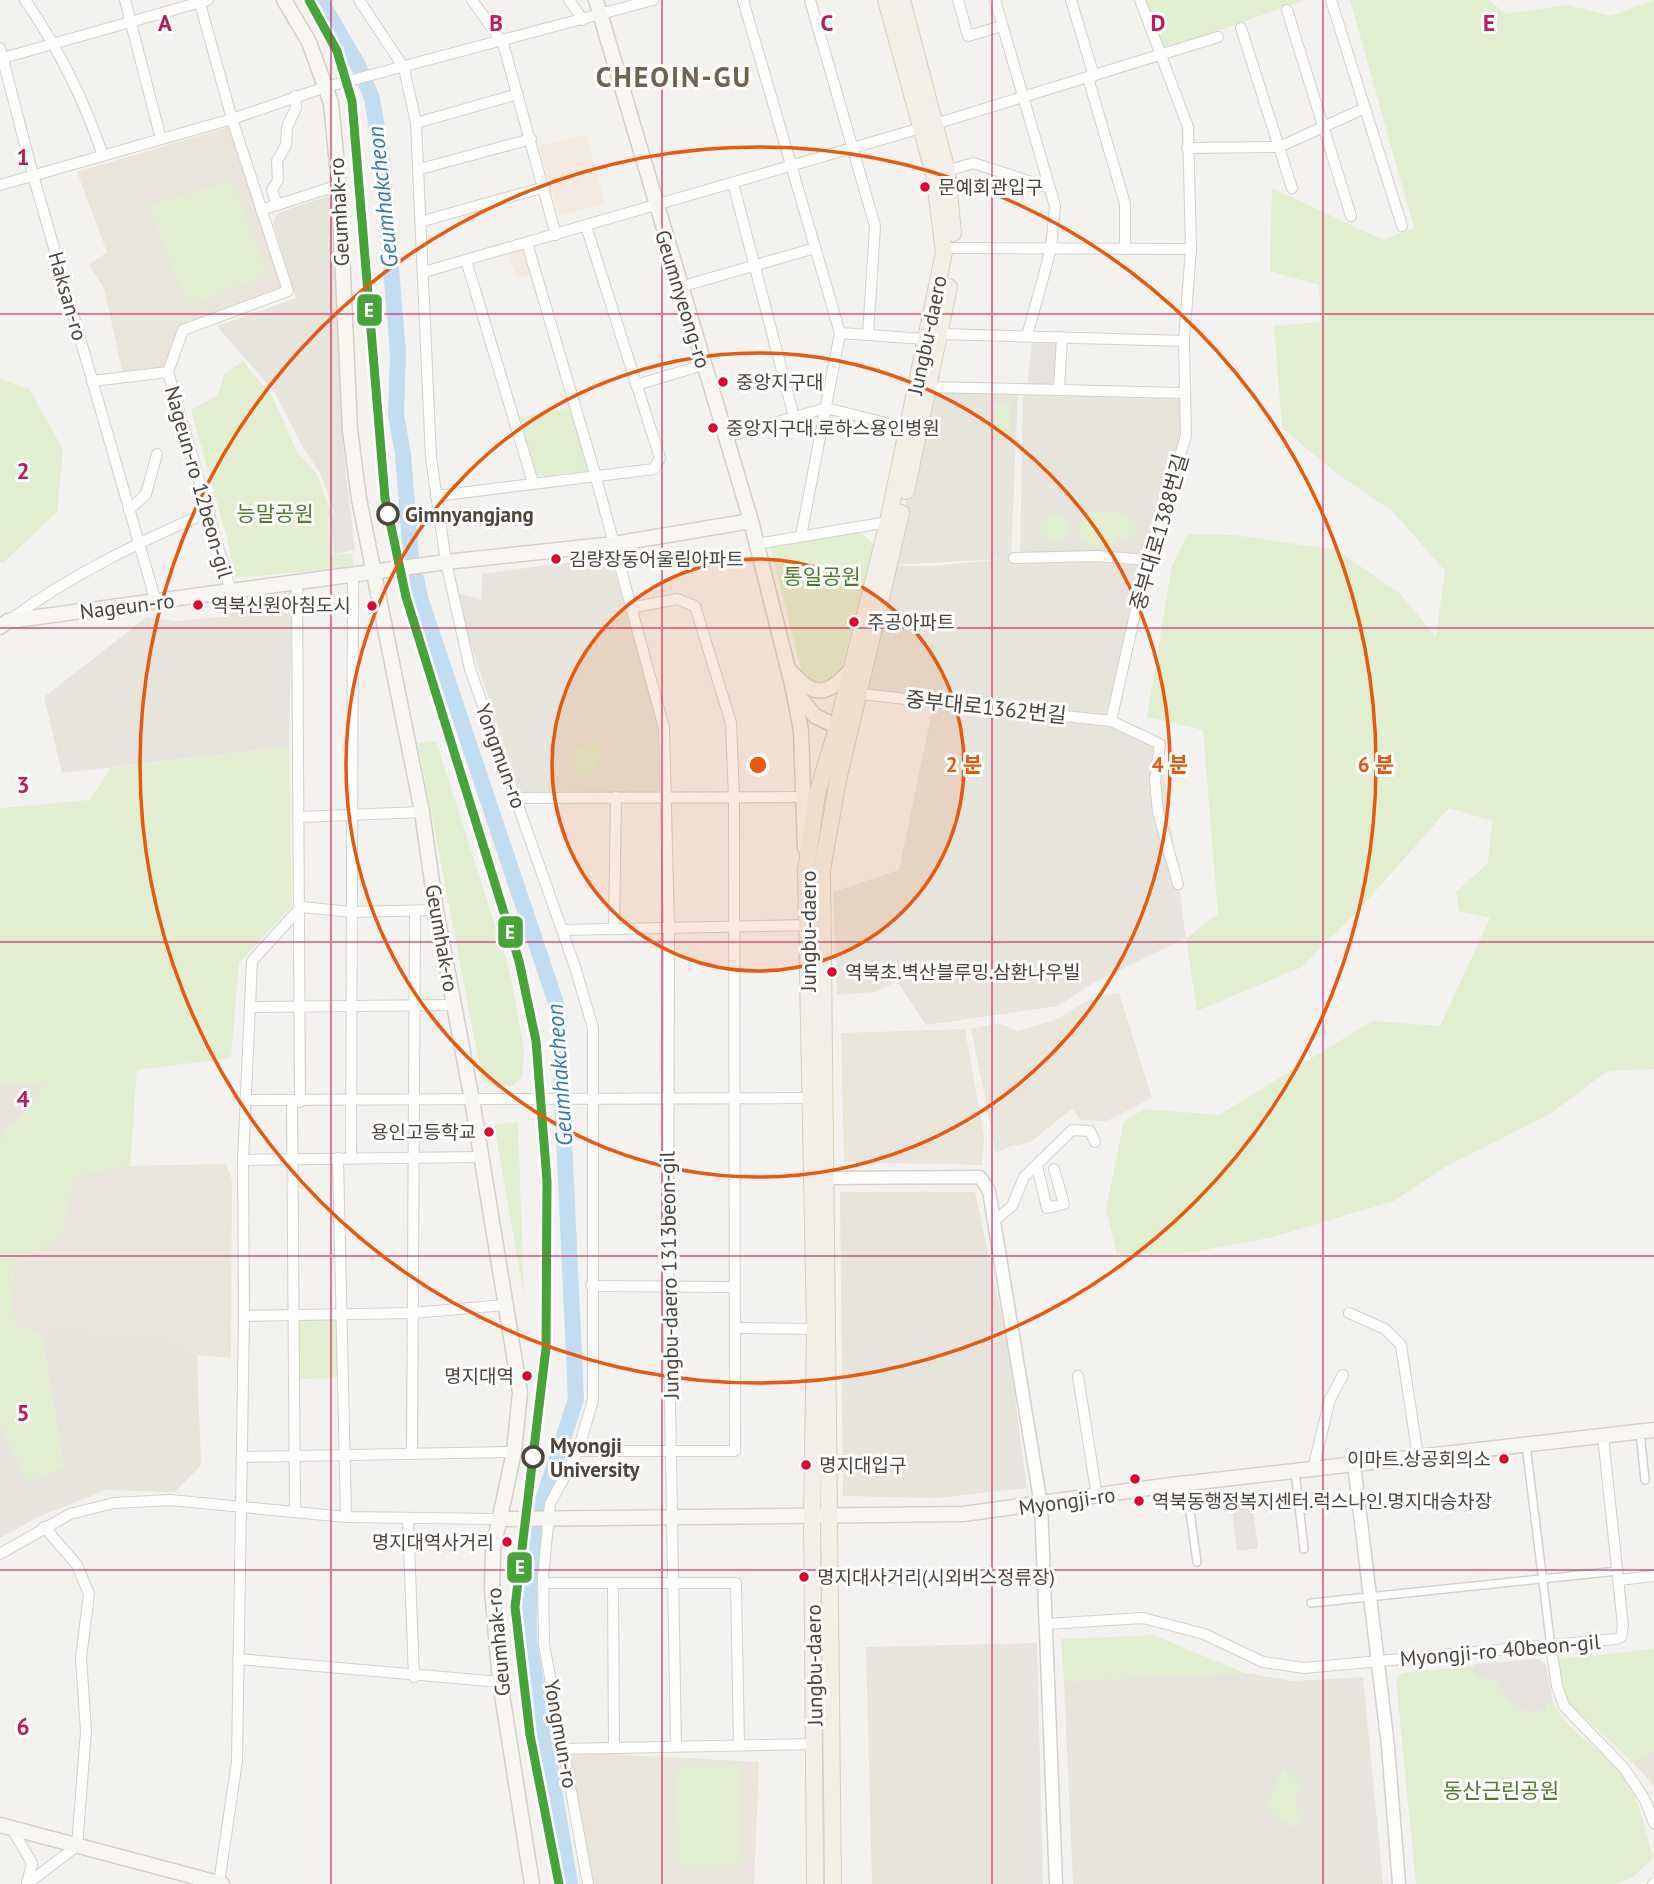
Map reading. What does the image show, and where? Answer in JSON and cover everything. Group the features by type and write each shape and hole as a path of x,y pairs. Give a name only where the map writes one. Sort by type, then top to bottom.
{"main road":[{"name":"Geumhak-ro","path":"284,0 309,42 330,87 339,185 349,430 372,573 422,812 436,910 472,1100 520,1392 492,1589 500,1682 532,1884"},
{"name":"Geumnyeong-ro","path":"596,0 751,521 793,689 815,716 844,731"},
{"name":"Jungbu-daero","path":"815,1884 819,1515 829,1330 822,870 838,780 851,670 888,522 906,428 932,337 953,248 952,206 947,171 886,0"},
{"name":"Jungbu-daero","path":"833,1884 819,1515 806,870 817,794 860,694 929,387 932,337 944,252 929,126 902,0"},
{"name":"Nageun-ro","path":"4,624 442,562 614,544 751,521"},
{"path":"788,669 804,687 820,692 836,686 851,670"},
{"path":"793,689 801,731 806,870"},
{"name":"Myongji-ro","path":"504,1519 926,1516 1041,1505 1186,1483 1647,1431"},
{"path":"6,1827 221,1884"}],"street":[{"path":"25,0 55,43 88,112 103,156"},
{"path":"125,0 161,139"},
{"name":"Yongmun-ro","path":"359,0 404,68 416,123 423,221 431,458 442,562 470,668 562,930 593,1028 593,1400 578,1451 550,1504 543,1583 544,1644 588,1884"},
{"path":"472,0 503,43 545,187 556,235"},
{"path":"569,0 583,20"},
{"path":"0,185 232,119 295,96 503,43 653,0"},
{"path":"743,0 840,333 801,536"},
{"path":"810,0 875,226 868,335"},
{"path":"958,0 968,36 1002,26"},
{"path":"995,0 1055,206 1051,249 1027,336"},
{"path":"1070,0 1125,204 1125,249"},
{"name":"중부대로1388번길","path":"1111,721 1147,560 1186,436 1184,341 1191,250 1188,127 1140,0"},
{"path":"1331,0 1402,226"},
{"path":"1,53 55,43 202,1 232,119 288,291 183,330 168,372 92,381"},
{"path":"1287,10 1350,216"},
{"path":"1241,28 1292,188"},
{"path":"424,272 929,126 1218,37"},
{"name":"Haksan-ro","path":"1,53 33,175 156,602"},
{"path":"416,123 518,94"},
{"path":"277,205 272,190 278,180 277,161 286,145 287,127 296,108 295,96"},
{"path":"1187,148 1279,147 1365,108"},
{"path":"420,169 531,139"},
{"path":"947,171 973,163 1050,188"},
{"path":"733,183 794,417"},
{"path":"261,210 339,185"},
{"path":"423,221 545,187"},
{"path":"436,496 595,474 654,469 660,458 586,226"},
{"name":"Jungbu-daero 1313beon-gil","path":"527,243 595,474 664,727 669,928 668,1286 676,1746"},
{"path":"680,287 815,248"},
{"path":"953,248 1191,250"},
{"path":"466,260 533,483"},
{"path":"840,333 1184,341"},
{"path":"1059,390 1062,337"},
{"path":"636,385 704,365"},
{"name":"Nageun-ro 12beon-gil","path":"168,372 210,511 231,592"},
{"path":"929,387 1184,393"},
{"path":"725,437 826,408 906,428"},
{"path":"129,510 146,494 157,454"},
{"path":"4,624 46,593 139,542 210,511"},
{"path":"757,544 888,522"},
{"path":"1014,558 1097,556 1147,560"},
{"path":"351,1158 352,576"},
{"path":"295,1512 292,1159 300,1007 301,907 297,582"},
{"path":"578,1451 735,1451 734,798 731,723 695,606 677,599 630,608"},
{"name":"중부대로1362번길","path":"860,694 1111,721 1160,744 1155,780 1158,812 1178,884"},
{"path":"614,929 616,797"},
{"path":"516,798 803,797"},
{"path":"300,817 422,812"},
{"path":"301,907 352,912 436,910"},
{"path":"221,1884 237,1761 244,1316 243,1160 252,961 301,907"},
{"path":"412,1454 415,912"},
{"path":"562,930 807,925"},
{"path":"250,1007 453,1006"},
{"path":"246,1100 296,1102 810,1098"},
{"path":"994,1221 1012,1206 1024,1177 1072,1130 1090,1131 1095,1142"},
{"path":"243,1160 480,1157"},
{"path":"338,1158 346,1517"},
{"path":"1037,1166 1047,1208 1065,1208 1054,1169"},
{"path":"827,1178 979,1177 989,1191 1041,1505 1056,1884"},
{"path":"591,1286 733,1287"},
{"path":"244,1316 413,1313 504,1305"},
{"path":"1349,1313 1385,1329 1401,1345 1418,1457"},
{"path":"736,1328 815,1329"},
{"path":"1313,1469 1330,1399 1343,1375"},
{"path":"1078,1376 1097,1497"},
{"path":"1645,1480 1647,1431"},
{"path":"1603,1436 1618,1576"},
{"path":"1526,1445 1557,1686 1564,1706 1624,1768 1645,1800 1654,1823"},
{"path":"242,1457 513,1452"},
{"name":"Myongji-ro 40beon-gil","path":"1354,1464 1378,1661 1399,1884"},
{"path":"1295,1471 1304,1549"},
{"path":"1186,1483 1197,1562"},
{"path":"0,1554 70,1514 114,1503 170,1500 346,1517 408,1520 504,1519"},
{"path":"408,1520 414,1677"},
{"path":"27,1884 77,1846 86,1731 81,1658 89,1594 77,1565 44,1527"},
{"name":"Myongji-ro 40beon-gil","path":"1047,1624 1143,1618 1204,1634 1263,1662 1304,1668 1551,1647 1621,1637 1623,1626 1618,1576"},
{"path":"1311,1603 1545,1578 1654,1576"},
{"path":"543,1583 736,1583 739,1745"},
{"path":"613,1585 614,1746"},
{"path":"238,1659 414,1677 500,1682"},
{"path":"564,1749 815,1744"},
{"path":"6,1827 32,1863 27,1884"}],"shaded area":[{"path":"229,127 282,288 181,327 166,369 123,375 104,288 89,265 107,252 77,172"},
{"path":"586,134 605,203 559,216 539,147"},
{"path":"330,195 346,435 343,446 355,550 334,554 331,521 334,510 320,473 302,446 275,393 217,326 296,298 273,222 278,213"},
{"path":"526,247 532,274 517,279 507,252"},
{"path":"1032,343 1060,343 1057,388 1027,388"},
{"path":"931,389 1018,391 1011,558 1020,558 1023,392 1184,393 1186,436 1147,560 1111,720 1160,744 1186,938 1093,983 1058,1006 926,1025 897,981 876,992 837,995 833,892 899,870 934,702 860,694 889,566 932,566 1003,559 892,565"},
{"name":"김량장동어울림아파트","path":"607,557 611,559 661,732 661,788 656,793 525,794 519,790 465,627 459,594 481,599 482,574"},
{"path":"292,589 289,747 62,773 44,697 147,617 176,621 221,617"},
{"path":"1119,993 1152,1098 1107,1121 1081,1120 1072,1109 1029,1143 1011,1146 996,1153 971,1029 998,1023 1018,1031 1055,1020 1092,998"},
{"path":"965,1029 984,1137 982,1165 844,1162 841,1033"},
{"path":"43,1082 34,1104 8,1128 0,1142 0,1086"},
{"path":"226,1164 232,1180 231,1358 197,1355 153,1336 42,1334 17,1326 12,1308 14,1264 61,1237 74,1177 118,1166"},
{"path":"840,1192 975,1192 1008,1346 1027,1488 936,1498 843,1496"},
{"path":"42,1334 153,1336 197,1355 201,1465 175,1492 106,1490 38,1517 0,1538 0,1425 28,1482 64,1468"},
{"path":"1251,1496 1258,1548 1237,1551 1231,1499"},
{"path":"1037,1643 1043,1884 872,1884 866,1647"},
{"path":"1539,1659 1546,1665 1553,1703 1545,1703 1546,1710 1525,1712 1504,1695 1499,1681 1481,1678 1474,1673 1474,1664"},
{"path":"1245,1673 1293,1681 1363,1677 1383,1884 1073,1884 1064,1681"},
{"path":"1654,1751 1654,1786 1633,1763"},
{"path":"575,1752 759,1762 754,1884 592,1884 569,1761"}],"green space":[{"path":"1145,0 1304,0 1165,50"},
{"path":"1350,0 1489,0 1506,14 1568,5 1611,16 1654,0 1654,1069 1607,1071 1550,1114 1445,1167 1394,1201 1273,1237 1188,1253 1117,1254 1106,1209 1124,1121 1144,1109 1219,1115 1372,1021 1440,1026 1490,918 1459,911 1456,892 1488,863 1492,821 1449,808 1358,911 1302,967 1197,1011 1186,938 1218,914 1203,730 1147,717 1172,566 1188,534 1234,535 1337,550 1399,593 1436,637 1445,571 1393,512 1335,472 1282,428 1274,326 1321,322 1319,285 1270,271 1272,188 1383,240 1414,228"},
{"path":"232,181 269,274 188,306 148,205"},
{"name":"능말공원","path":"243,361 272,396 297,452 317,474 331,512 328,523 331,555 352,553 354,567 235,578 227,538 191,410 218,395 224,374"},
{"path":"0,379 29,389 63,449 57,512 3,563 0,562"},
{"path":"995,403 1011,403 1010,433 994,433"},
{"path":"570,407 589,471 536,477 519,418"},
{"path":"1116,511 1139,526 1128,542 1118,535 1110,550 1100,545 1098,549 1079,536 1084,512"},
{"path":"1055,513 1066,517 1070,528 1066,539 1055,543 1044,539 1040,528 1044,517"},
{"name":"통일공원","path":"856,527 874,545 839,677 830,686 804,681 769,542"},
{"path":"436,741 510,972 524,1050 522,1078 512,1086 493,1086 482,1079 418,743"},
{"path":"597,741 600,752 598,763 592,771 581,776 578,771 573,771 575,751"},
{"path":"289,747 292,906 239,963 231,1058 137,1070 130,1165 75,1177 61,1237 14,1265 12,1308 17,1326 42,1334 64,1468 28,1482 0,1425 0,1142 8,1128 34,1104 42,1083 0,1086 0,808 90,800 111,768"},
{"path":"518,1122 524,1296 494,1125"},
{"path":"337,1318 339,1378 300,1379 297,1319"},
{"path":"1153,1635 1245,1673 1064,1681 1061,1639"},
{"path":"1654,1649 1654,1751 1633,1763 1569,1703 1562,1690 1558,1659"},
{"name":"동산근린공원","path":"1539,1659 1548,1674 1552,1698 1560,1714 1576,1732 1613,1764 1628,1783 1641,1814 1653,1858 1632,1878 1615,1884 1416,1884 1396,1680 1402,1673"},
{"path":"741,1765 742,1865 678,1866 677,1772 681,1766"},
{"path":"1283,1768 1303,1785 1296,1793 1296,1804 1305,1811 1295,1828 1266,1808"}],"waterway":[{"name":"Geumhakcheon","path":"320,0 358,65 372,98 382,159 398,353 396,415 403,454 411,556 421,601 558,1009 576,1399 542,1503 529,1582 529,1641 570,1884"}],"transit line":[{"name":"E","path":"309,0 337,51 352,101 385,498 406,597 519,961 536,1041 547,1181 546,1348 515,1607 530,1735 559,1884"}],"place":[{"name":"문예회관입구","path":"925,187"},
{"name":"중앙지구대","path":"723,382"},
{"name":"중앙지구대.로하스용인병원","path":"713,428"},
{"name":"Gimnyangjang","path":"388,514"},
{"name":"김량장동어울림아파트","path":"556,559"},
{"name":"역북신원아침도시","path":"198,605"},
{"name":"주공아파트","path":"854,622"},
{"name":"역북초.벽산블루밍.삼환나우빌","path":"832,972"},
{"name":"용인고등학교","path":"489,1132"},
{"name":"명지대역","path":"527,1376"},
{"name":"Myongji University","path":"533,1457"},
{"name":"이마트.상공회의소","path":"1504,1459"},
{"name":"명지대입구","path":"806,1465"},
{"name":"역북동행정복지센터.럭스나인.명지대승차장","path":"1139,1501"},
{"name":"명지대역사거리","path":"507,1542"},
{"name":"명지대사거리(시외버스정류장)","path":"804,1577"}],"district":[{"name":"CHEOIN-GU","path":"674,76"}]}
